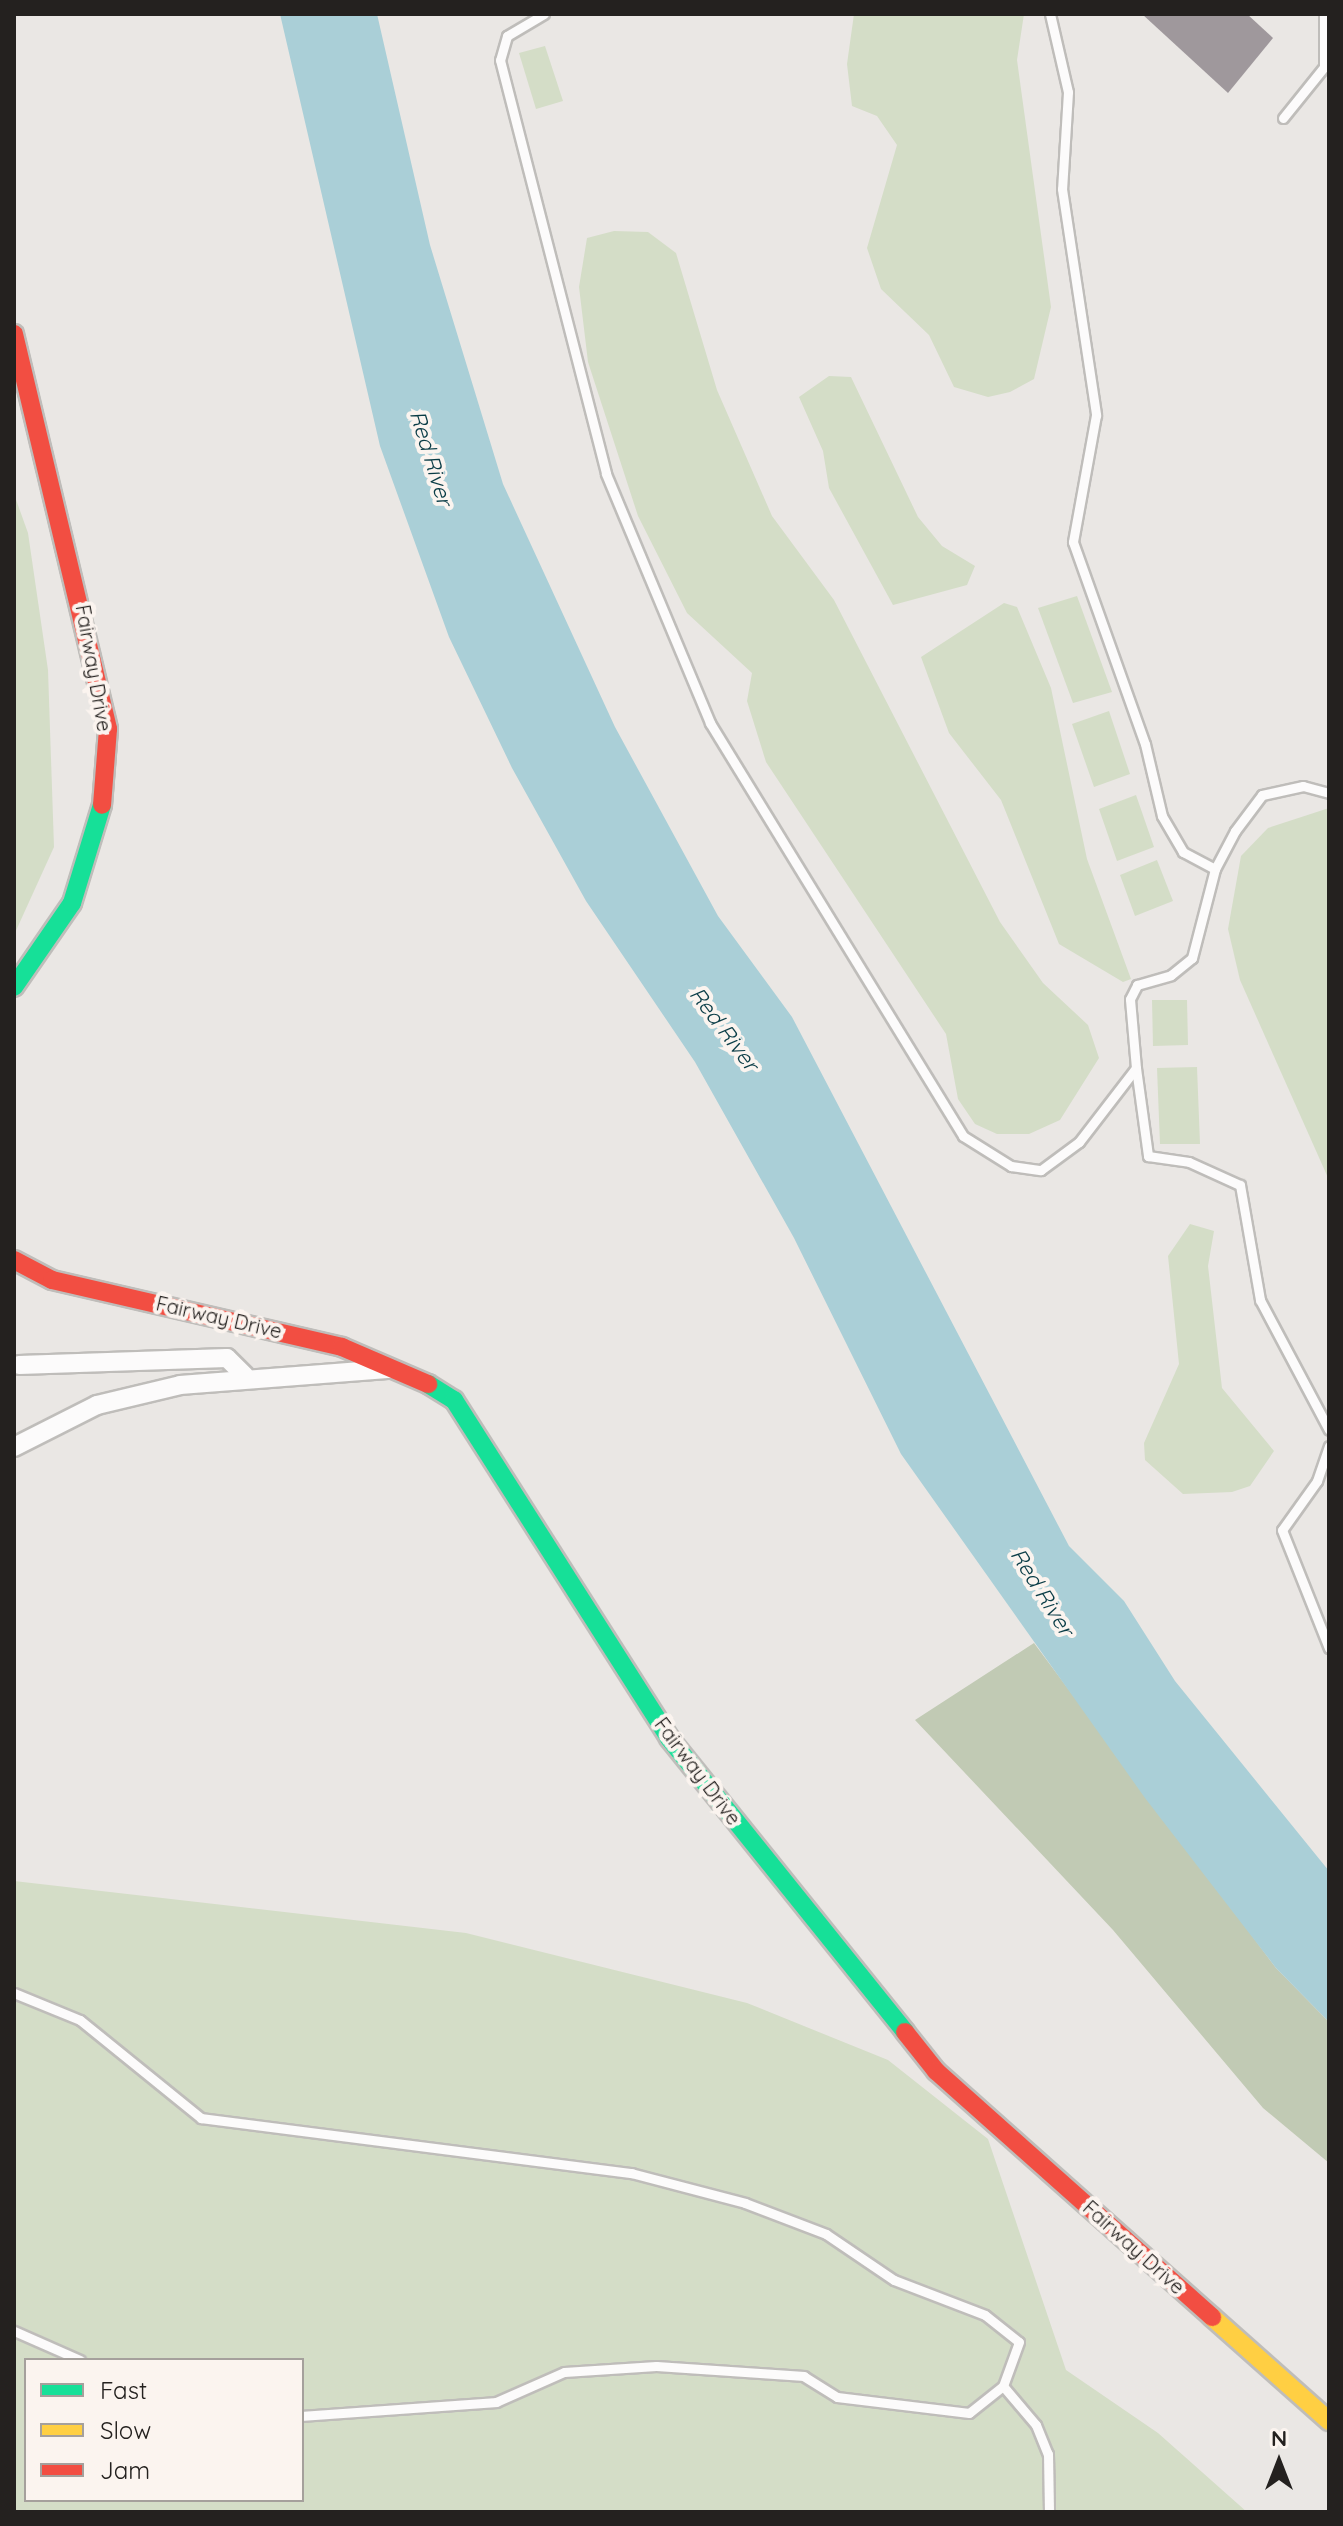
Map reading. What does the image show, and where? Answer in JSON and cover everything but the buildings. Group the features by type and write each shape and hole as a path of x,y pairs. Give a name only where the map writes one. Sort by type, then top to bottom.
{"street":[{"name":"Fairway Drive","path":"14,334 108,729 101,823 82,877 72,903 14,987"},
{"name":"Fairway Drive","path":"14,1260 52,1280 327,1343 404,1369 454,1400 669,1738 936,2071 1329,2421"},
{"path":"19,1365 227,1358 245,1376"},
{"path":"14,1447 97,1405 245,1376 404,1369"}],"lane":[{"path":"544,14 507,36 500,60 587,419 680,664 710,723 963,1136 1011,1166 1041,1170 1088,1132 1136,1068"},
{"path":"1050,14 1068,92 1062,189 1096,415 1073,542 1145,744 1162,816 1183,852 1215,869"},
{"path":"1283,118 1324,67 1324,14"},
{"path":"1329,793 1303,786 1262,795 1215,869 1192,958 1171,975 1137,985 1130,999 1148,1156 1189,1162 1240,1185 1260,1300 1329,1430"},
{"path":"1329,1446 1317,1481 1282,1530 1329,1648"},
{"path":"14,1993 80,2020 201,2118 631,2173 826,2234 894,2280 985,2315 1019,2342 1003,2386 969,2413 837,2397 804,2376 656,2366 564,2372 496,2402 304,2416"},
{"path":"14,2331 75,2358"},
{"path":"1003,2386 1036,2425 1048,2454 1049,2512"}],"green space":[{"path":"854,14 1024,14 1017,60 1051,307 1034,379 1010,392 988,397 954,387 929,335 881,289 867,248 897,145 877,116 852,106 847,64"},
{"path":"545,46 563,101 536,109 519,53"},
{"path":"614,231 648,232 676,253 717,390 772,516 834,600 1000,922 1043,983 1088,1025 1099,1058 1060,1120 1029,1134 997,1134 975,1124 958,1099 946,1034 766,762 747,701 752,673 687,613 638,516 588,362 579,287 587,238"},
{"path":"829,376 851,377 918,517 942,546 975,566 967,585 893,605 829,488 823,451 799,397"},
{"path":"14,494 28,533 48,670 54,847 14,935"},
{"path":"1077,596 1112,692 1073,703 1038,608"},
{"path":"1004,603 1017,607 1051,688 1087,859 1131,979 1123,982 1059,944 1001,800 949,733 921,657"},
{"path":"1109,711 1130,774 1094,787 1072,724"},
{"path":"1136,795 1154,847 1117,861 1099,809"},
{"path":"1329,808 1329,1180 1240,980 1228,929 1241,856 1268,828"},
{"path":"1157,860 1173,901 1135,916 1120,875"},
{"path":"1152,1000 1187,1000 1188,1045 1153,1046"},
{"path":"1197,1067 1200,1144 1160,1144 1157,1068"},
{"path":"1190,1224 1214,1231 1208,1266 1222,1388 1274,1451 1250,1486 1232,1492 1183,1494 1145,1460 1144,1443 1179,1364 1168,1256"},
{"path":"1034,1643 1276,1968 1329,2022 1329,2163 1263,2108 1113,1930 915,1720"},
{"path":"14,1881 466,1933 747,2003 888,2060 988,2139 1066,2370 1158,2433 1247,2512 14,2512"}],"water":[{"name":"Red River","path":"280,14 377,14 430,245 503,484 615,727 718,916 792,1017 1069,1546 1124,1601 1175,1681 1329,1871 1329,2022 1276,1968 1145,1798 901,1454 794,1238 695,1062 586,901 512,768 449,637 380,446"}],"traffic: fast":[{"path":"14,987 72,903 102,805"},
{"path":"428,1384 454,1400 669,1738 905,2032"}],"traffic: slow":[{"path":"1212,2317 1329,2421"}],"traffic: jam":[{"path":"14,334 108,729 102,805"},
{"path":"14,1260 52,1280 342,1347 428,1384"},
{"path":"905,2032 936,2071 1212,2317"}]}
